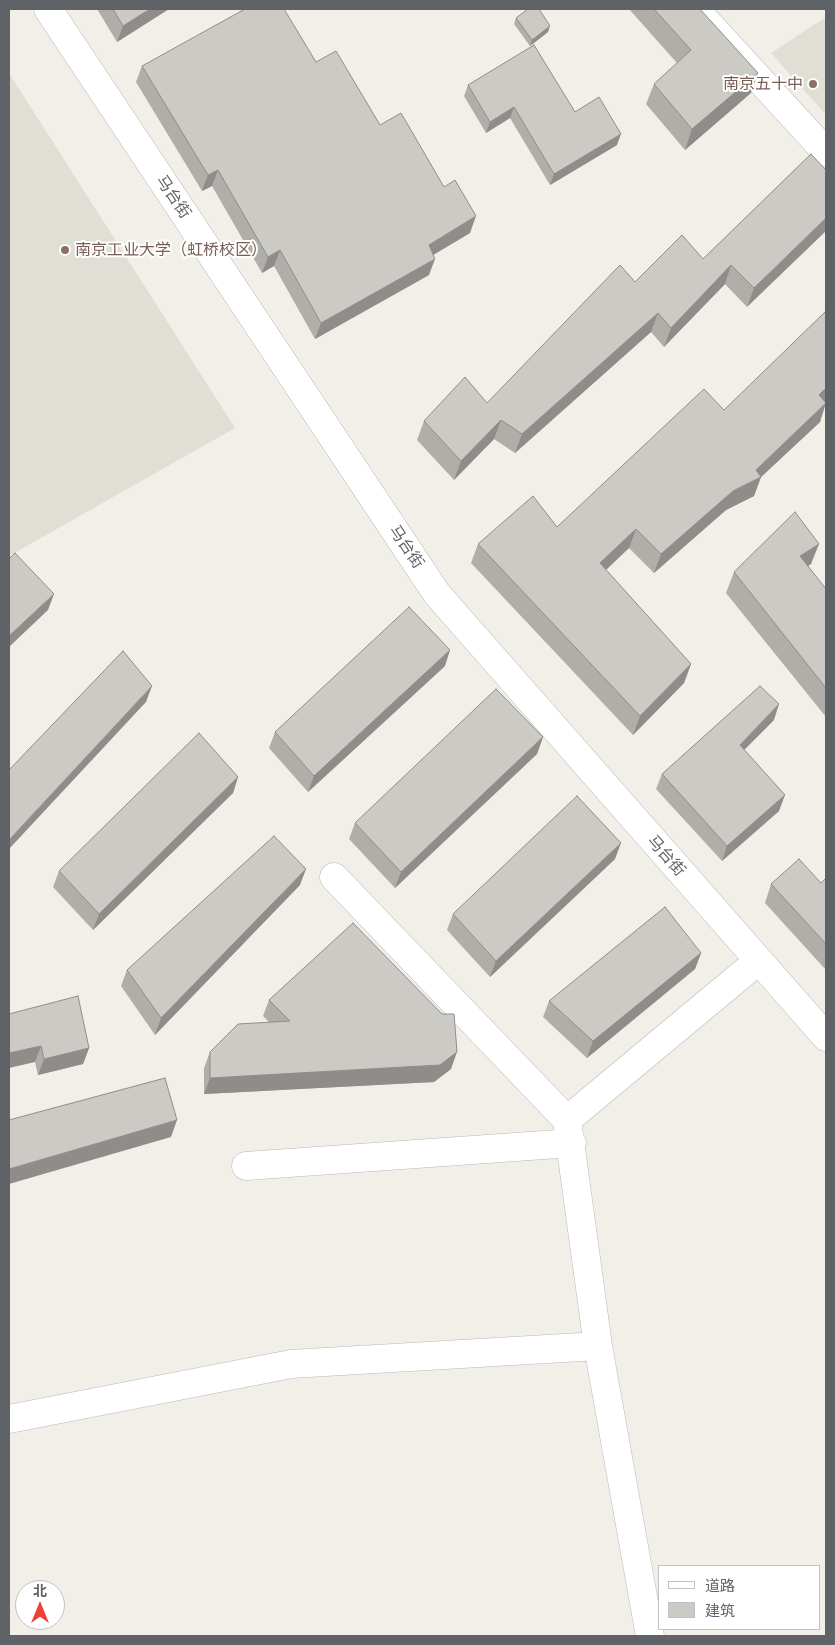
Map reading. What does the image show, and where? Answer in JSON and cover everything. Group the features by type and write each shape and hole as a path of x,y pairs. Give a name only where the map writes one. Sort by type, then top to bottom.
{"street":[{"name":"马台街","path":"48,9 437,594 826,1037"},
{"path":"695,9 826,152"},
{"path":"334,877 570,1132 598,1346 650,1636"},
{"path":"246,1166 570,1132 758,961"},
{"path":"9,1419 291,1364 598,1346"}],"shaded area":[{"name":"南京五十中","path":"826,17 826,115 771,53"},
{"name":"南京工业大学（虹桥校区）","path":"9,73 235,428 9,556"}],"building":[{"path":"113,9 150,9 123,26"},
{"path":"245,9 284,9 316,62 336,51 380,125 401,113 444,187 455,180 476,216 429,245 435,259 321,323 280,250 268,257 218,170 208,175 142,66"},
{"path":"528,9 539,9 550,26 532,40 516,18"},
{"path":"654,9 700,9 758,73 692,129 654,84 691,50"},
{"path":"534,45 575,112 599,97 621,134 554,174 514,107 490,122 468,85"},
{"path":"811,154 826,170 826,218 754,288 731,265 671,328 658,313 522,434 501,420 461,461 424,421 465,377 487,403 620,265 635,282 682,235 703,259"},
{"path":"826,311 826,388 819,395 826,403 756,470 761,477 733,491 661,554 636,529 600,563 691,664 640,716 478,544 533,496 557,527 704,389 724,410"},
{"path":"795,512 819,544 800,556 826,589 826,688 734,572"},
{"path":"15,553 54,594 9,636 9,559"},
{"path":"409,607 450,650 314,776 275,732"},
{"path":"123,651 152,686 9,840 9,770"},
{"path":"760,686 779,704 740,745 785,795 727,846 662,774"},
{"path":"496,689 543,737 401,872 355,823"},
{"path":"199,733 238,777 99,914 59,871"},
{"path":"577,796 621,843 496,961 453,914"},
{"path":"274,836 306,869 161,1018 127,970"},
{"path":"799,859 821,883 826,878 826,944 771,884"},
{"path":"665,907 701,953 593,1041 549,1001"},
{"path":"353,923 442,1014 454,1014 457,1052 440,1065 210,1078 210,1052 238,1024 290,1021 269,1000"},
{"path":"78,996 89,1048 44,1059 41,1046 9,1053 9,1014"},
{"path":"165,1078 177,1120 9,1169 9,1120"}],"place":[{"name":"南京五十中","path":"813,84"},
{"name":"南京工业大学（虹桥校区）","path":"65,250"}]}
